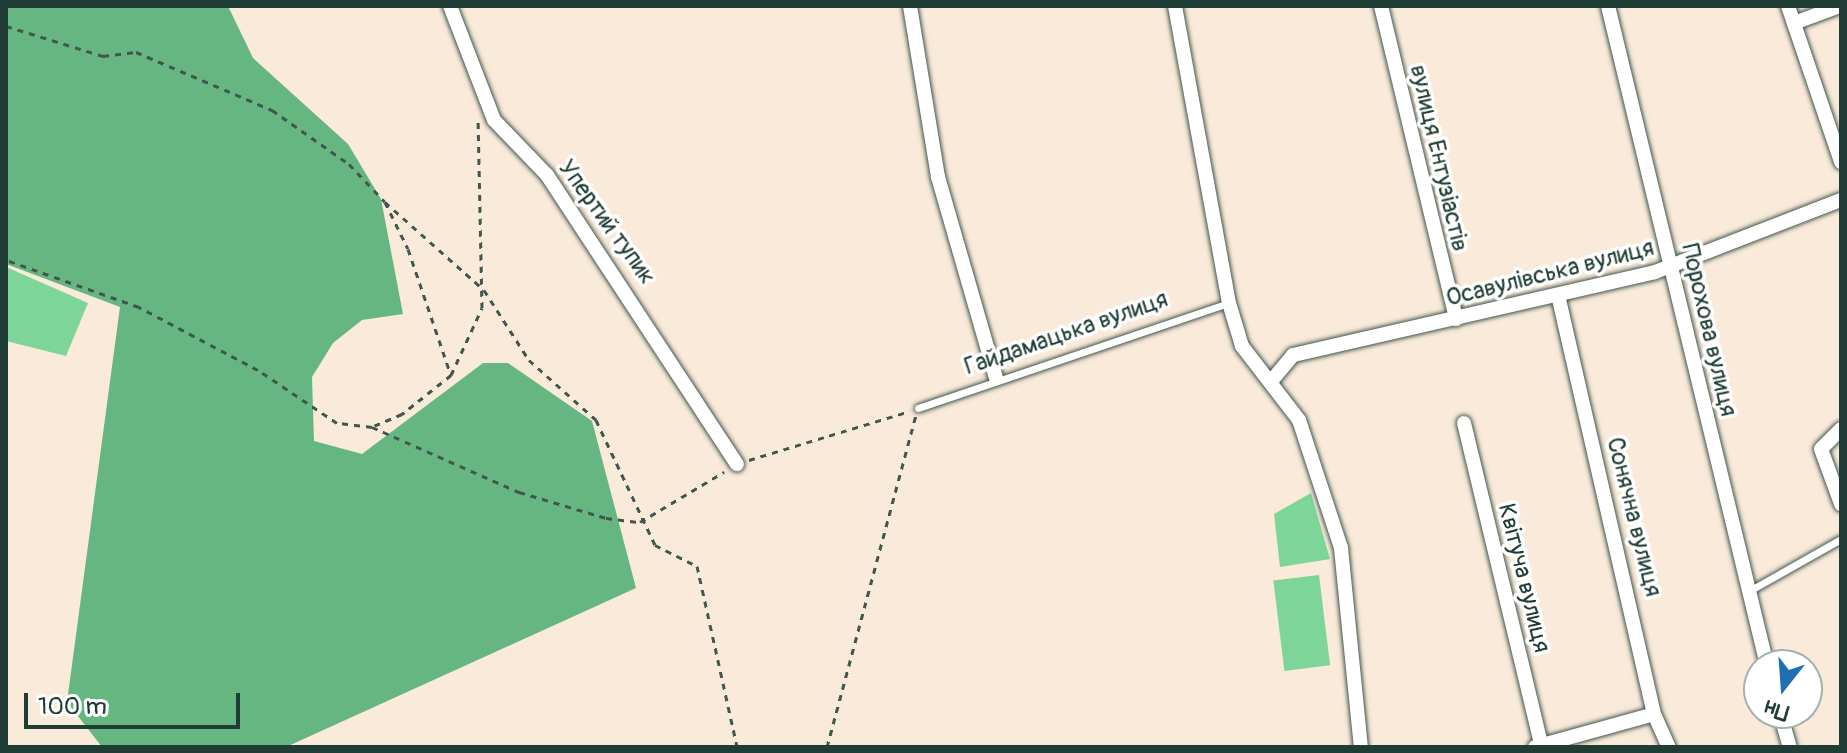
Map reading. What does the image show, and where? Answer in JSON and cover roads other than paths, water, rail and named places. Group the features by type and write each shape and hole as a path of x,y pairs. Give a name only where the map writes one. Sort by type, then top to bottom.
{"street":[{"name":"Упертий тупик","path":"450,6 494,120 547,175 639,305 737,464"},
{"path":"910,6 938,177 996,378"},
{"path":"1175,6 1229,303 1242,346 1273,379 1299,420 1341,548 1361,747"},
{"name":"вулиця Ентузіастів","path":"1381,6 1456,319"},
{"name":"Порохова вулиця","path":"1608,6 1763,649"},
{"path":"1788,6 1841,162"},
{"path":"1794,23 1840,6"},
{"name":"Осавулівська вулиця","path":"1273,379 1293,355 1558,295 1671,265 1841,200"},
{"name":"Сонячна вулиця","path":"1558,295 1654,714 1669,747"},
{"name":"Квітуча вулиця","path":"1464,423 1538,745"},
{"path":"1841,429 1821,449 1841,504"},
{"path":"1538,745 1654,714"}],"lane":[{"name":"Гайдамацька вулиця","path":"918,408 996,378 1229,303"},
{"path":"1747,592 1841,539"}]}
